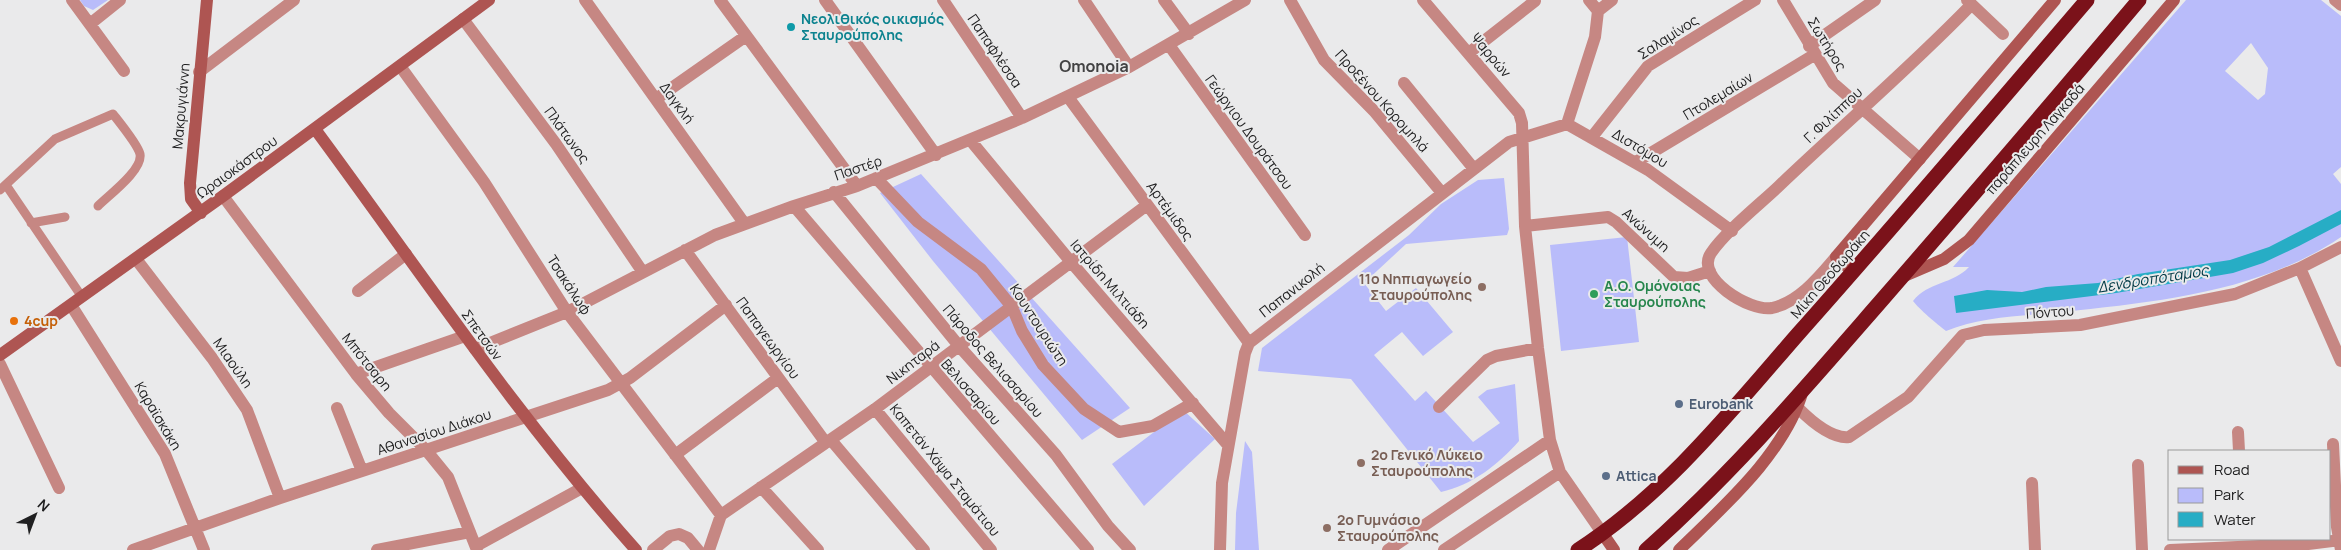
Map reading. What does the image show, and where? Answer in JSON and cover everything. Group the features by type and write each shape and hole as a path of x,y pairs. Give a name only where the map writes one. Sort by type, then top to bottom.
{"highway":[{"name":"Μίκη Θεοδωράκη","path":"1578,550 1603,534 1649,496 1704,441 1854,272 2087,0"},
{"path":"1646,550 1723,478 1804,389 2139,0"}],"street":[{"path":"72,0 124,71"},
{"path":"90,24 120,0"},
{"name":"Μακρυγιάννη","path":"200,213 191,199 190,182 207,0"},
{"path":"200,72 294,0"},
{"name":"Ωραιοκάστρου","path":"0,355 200,213 490,0"},
{"name":"Δαγκλή","path":"585,0 744,223"},
{"path":"720,0 857,186"},
{"path":"825,0 936,155"},
{"name":"Παπαφλέσσα","path":"943,0 1022,118"},
{"path":"1084,0 1129,67"},
{"path":"1164,0 1189,34"},
{"name":"Παστέρ","path":"475,349 567,312 685,250 744,223 857,186 971,141 1022,118 1129,67 1245,0"},
{"name":"Προξένου Κορομηλά","path":"1290,0 1324,60 1374,112 1442,193"},
{"name":"Ψαρρών","path":"1423,0 1470,52 1517,109 1522,123 1525,226 1550,440 1560,472 1603,534"},
{"path":"1589,0 1598,11"},
{"path":"1522,137 1567,124 1594,37 1598,11 1612,0"},
{"name":"Σαλαμίνος","path":"1592,137 1648,66 1755,0"},
{"name":"Σωτήρος","path":"1782,0 1833,82 1920,159"},
{"name":"Πτολεμαίων","path":"1636,162 1812,50 1875,0"},
{"path":"1710,271 1720,285 1732,295 1754,306 1767,308 1782,304 1798,295 1836,257 2055,0"},
{"name":"παράπλευρη Λαγκαδά","path":"1902,277 1944,259 1969,240 2174,0"},
{"path":"2335,0 2341,5"},
{"path":"1470,52 1535,1"},
{"path":"1969,2 2003,34"},
{"name":"Γ. Φιλίππου","path":"1710,271 1709,258 1732,231 1861,108 1922,56 1969,2"},
{"name":"Πλάτωνος","path":"463,19 556,144 642,272"},
{"path":"656,99 746,36"},
{"name":"Γεώργιου Δουράτσου","path":"1169,45 1305,235"},
{"name":"Τσακάλωφ","path":"400,66 484,182 567,312 721,515"},
{"path":"1404,83 1474,169"},
{"name":"Αρτέμιδος","path":"1068,97 1249,343"},
{"name":"Διστόμου","path":"1567,124 1636,162 1732,231"},
{"name":"Σπετσών","path":"315,129 526,418 582,488 636,550"},
{"name":"Παπανικολή","path":"1249,343 1509,142 1522,137"},
{"name":"Ιατρίδη Μιλτιάδη","path":"971,141 1071,262 1228,445"},
{"name":"Κουντουριώτη","path":"876,178 918,222 981,269 1012,307 1022,330 1043,365 1084,409 1119,432 1153,426 1193,403"},
{"name":"Πάροδος Βελισσαρίου","path":"834,192 958,346 1056,455 1108,526 1130,550"},
{"name":"Μπότσαρη","path":"223,196 356,374 389,413 426,450 448,477 477,548"},
{"name":"Νικηταρά","path":"721,515 875,409 1147,205"},
{"name":"Βελισσαρίου","path":"794,206 930,368 1088,550"},
{"name":"Ανώνυμη","path":"1525,226 1608,217 1623,227 1674,277 1688,278 1710,271"},
{"name":"Πόντου","path":"1798,408 1818,425 1838,435 1849,437 1908,397 1962,335 1994,330 2071,326 2120,318 2242,292 2300,268 2341,247"},
{"name":"Παπαγεωργίου","path":"685,250 778,378 829,441 924,550"},
{"path":"358,290 406,254"},
{"path":"1836,257 1854,272"},
{"name":"Μιαούλη","path":"136,259 212,358 247,410 280,498"},
{"path":"2300,268 2341,361"},
{"name":"Καραϊσκάκη","path":"71,305 165,454 204,550"},
{"name":"Αθανασίου Διάκου","path":"132,550 280,498 526,418 621,384 726,306"},
{"path":"356,374 465,336"},
{"path":"1220,550 1222,483 1245,353 1249,343"},
{"path":"1439,407 1487,360 1496,356 1538,348"},
{"path":"0,364 59,488"},
{"path":"675,455 778,378"},
{"path":"1679,550 1720,510 1775,448 1790,427 1804,389"},
{"path":"337,408 362,471"},
{"name":"Καπετάν Χάψα Σταμάτιου","path":"875,409 991,550"},
{"path":"2238,432 2239,450"},
{"path":"1391,549 1550,440"},
{"path":"2170,550 2244,543 2265,548 2340,543 2333,444"},
{"path":"2138,465 2142,550"},
{"path":"1444,550 1560,472"},
{"path":"2032,483 2035,550"},
{"path":"761,487 818,550"},
{"path":"477,548 582,488"},
{"path":"709,550 721,515"},
{"path":"377,550 470,532"},
{"path":"653,550 670,536 679,534 688,538 698,550"},
{"path":"1603,534 1614,550"}],"lane":[{"path":"82,297 31,223 3,188 55,139 113,114 140,154 139,163 98,206"},
{"path":"31,223 65,217"}],"green space":[{"path":"80,0 108,0 93,10 84,6"},
{"path":"2186,0 2321,0 2341,16 2341,167 2333,174 2341,184 2341,237 2310,256 2277,271 2207,291 2134,304 1989,319 1946,331 1913,301 1926,290 1955,277 1969,267 1953,267","holes":["2251,43 2268,68 2265,94 2258,100 2225,71"]},
{"path":"921,174 1130,408 1082,440 933,261 880,193"},
{"path":"1504,178 1509,229 1507,235 1406,244 1364,283 1386,311 1416,288 1453,332 1423,356 1402,332 1374,355 1415,401 1426,391 1473,442 1500,423 1478,397 1487,390 1515,384 1519,441 1484,473 1452,489 1441,492 1351,379 1258,371 1262,348 1409,235 1441,204 1478,180"},
{"name":"Α.Ο. Ομόνοιας Σταυρούπολης","path":"1627,237 1639,342 1561,351 1550,245"},
{"path":"1183,410 1215,439 1144,506 1112,464"},
{"path":"1245,441 1252,452 1259,550 1235,550 1236,513"}],"water":[{"name":"Δενδροπόταμος","path":"2341,210 2341,224 2263,263 2233,273 2116,293 1956,313 1954,296 1987,290 2022,292 2046,287 2098,283 2138,274 2230,260 2269,247"}],"place":[{"name":"Νεολιθικός οικισμός Σταυρούπολης","path":"791,27"},
{"name":"11ο Νηπιαγωγείο Σταυρούπολης","path":"1482,287"},
{"name":"Α.Ο. Ομόνοιας Σταυρούπολης","path":"1594,294"},
{"name":"4cup","path":"14,321"},
{"name":"Eurobank","path":"1679,404"},
{"name":"2ο Γενικό Λύκειο Σταυρούπολης","path":"1361,463"},
{"name":"Attica","path":"1606,476"},
{"name":"2ο Γυμνάσιο Σταυρούπολης","path":"1327,528"}],"district":[{"name":"Omonoia","path":"1094,66"}]}
